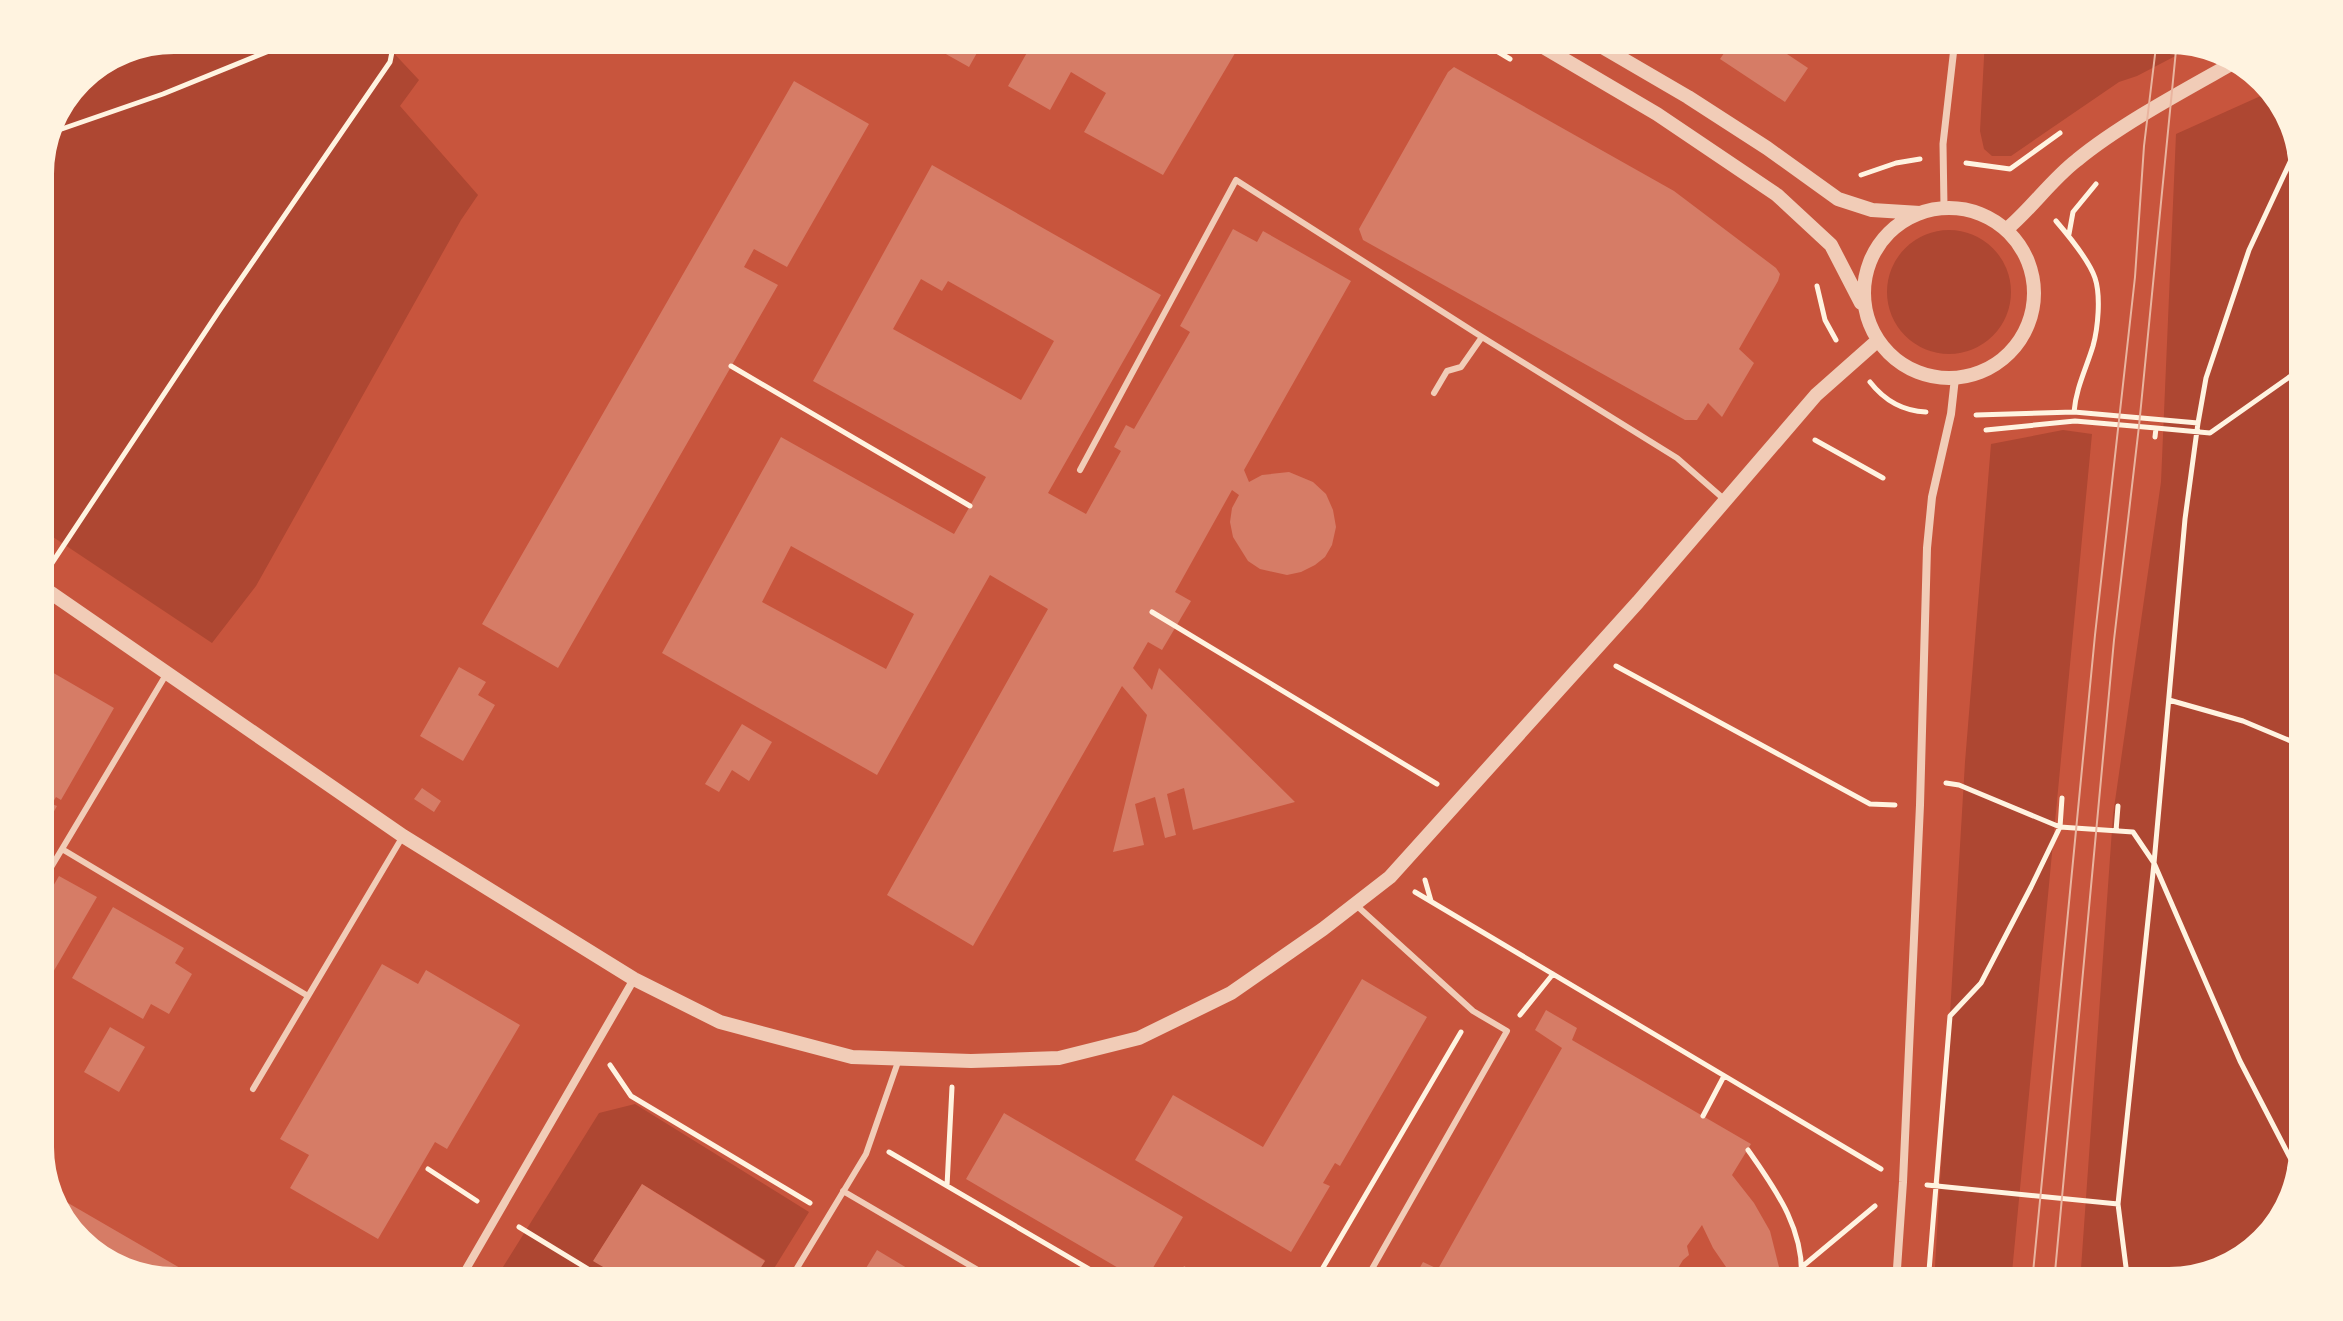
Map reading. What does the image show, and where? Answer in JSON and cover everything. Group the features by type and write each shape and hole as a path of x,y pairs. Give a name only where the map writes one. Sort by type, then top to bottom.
{"street":[{"path":"1552,52 1657,114 1777,195 1831,245 1866,312 1877,341 1899,362 1924,375 1955,378 1980,373 2005,358 2023,336 2034,309 2034,280 2025,252 2007,229 1988,216 1967,209 1944,207 1898,224 1881,242 1869,263 1864,288 1866,312"},
{"path":"1611,52 1701,105 1838,199 1872,210 1924,213"},
{"path":"1944,207 1942,153 1954,52"},
{"path":"2007,229 2029,211 2078,159 2227,67"},
{"path":"52,594 403,836 634,979 720,1022 852,1057 953,1060 1059,1058 1139,1038 1231,993 1356,905 1390,877 1592,653 1789,426 1839,373 1877,341"},
{"path":"1897,1269 1920,805 1927,548 1932,497 1954,399 1955,378"},
{"path":"466,1269 634,979"}],"lane":[{"path":"1080,470 1236,180 1677,458 1725,500"},
{"path":"1434,393 1447,371 1461,367 1482,337"},
{"path":"52,866 167,673"},
{"path":"253,1089 403,836"},
{"path":"62,849 308,996"},
{"path":"1356,905 1473,1011 1507,1031 1372,1269"},
{"path":"796,1269 866,1154 899,1059"},
{"path":"843,1191 976,1269"}],"path":[{"path":"61,129 163,94 267,52"},
{"path":"52,563 221,308 390,62 392,52"},
{"path":"1499,52 1519,64"},
{"path":"2126,1269 2118,1204 2154,863 2185,519 2198,423 2206,378 2249,250 2290,161"},
{"path":"2074,412 2075,394 2094,342 2098,301 2095,277 2068,235 2073,212 2097,182"},
{"path":"1814,275 1830,331"},
{"path":"731,366 970,506"},
{"path":"1986,430 2075,421 2210,433 2291,376"},
{"path":"1874,387 1896,405 1915,412"},
{"path":"1991,415 2074,412 2198,423"},
{"path":"2100,432 2101,424"},
{"path":"1789,426 1883,478"},
{"path":"2155,437 2156,428"},
{"path":"1152,612 1461,799"},
{"path":"1592,653 1870,804 1920,805"},
{"path":"2169,700 2243,721 2291,741"},
{"path":"1959,785 2060,827 2133,832 2154,863 2240,1061 2290,1158"},
{"path":"1929,1269 1950,1016 1981,983 2060,827 2062,798"},
{"path":"2116,831 2118,806"},
{"path":"1390,877 1903,1182 2118,1204"},
{"path":"1507,1031 1553,974"},
{"path":"596,1044 631,1096 829,1214"},
{"path":"1322,1269 1453,1044"},
{"path":"947,1186 953,1060"},
{"path":"1703,1116 1724,1076"},
{"path":"871,1138 1089,1269"},
{"path":"1748,1150 1787,1206 1803,1269"},
{"path":"1803,1266 1903,1182"}],"shaded area":[{"path":"174,52 393,52 419,80 400,106 478,195 461,220 256,586 212,643 52,536 52,166 56,142 77,100 93,82 135,58"},
{"path":"1984,52 2182,53 2119,82 2011,156 1992,156 1984,149 1980,131"},
{"path":"2261,96 2285,135 2291,166 2290,1163 2275,1208 2255,1233 2230,1253 2185,1268 2081,1269 2113,815 2161,482 2176,134"},
{"path":"1949,230 1973,235 1993,248 2006,268 2011,292 2006,316 1993,336 1973,349 1949,354 1925,349 1905,336 1892,316 1887,292 1892,268 1905,248 1925,235"},
{"path":"2063,430 2092,434 2012,1269 1935,1269 1965,762 1991,444"},
{"path":"635,1104 809,1212 774,1269 760,1269 765,1260 642,1184 594,1260 608,1269 502,1269 599,1113"}],"building":[{"path":"942,52 977,52 969,67"},
{"path":"1027,52 1236,52 1163,175 1084,132 1106,93 1071,72 1050,110 1008,86"},
{"path":"1725,52 1784,52 1808,68 1785,102 1720,59"},
{"path":"1454,67 1674,191 1776,268 1780,274 1778,281 1739,349 1754,363 1722,417 1708,403 1697,420 1685,420 1363,240 1359,229 1448,72"},
{"path":"794,81 869,124 787,267 754,249 744,267 778,285 558,668 482,624"},
{"path":"932,165 1161,295 1048,493 1086,514 1121,451 1114,447 1126,425 1134,429 1190,332 1180,326 1233,229 1257,242 1263,231 1351,281 1244,470 1249,482 1262,475 1289,472 1313,482 1326,494 1333,510 1336,527 1332,545 1325,557 1301,572 1287,575 1260,569 1248,561 1233,537 1230,522 1232,508 1239,495 1232,490 1175,592 1191,601 1162,650 1148,642 1133,668 1152,690 1159,668 1295,802 1193,830 1184,788 1167,794 1176,835 1165,838 1155,797 1135,804 1144,845 1113,852 1147,715 1122,686 973,946 887,895 1048,609 990,575 877,775 662,653 781,437 954,534 970,506 986,477 813,381","holes":["921,279 942,291 948,281 1054,341 1021,400 893,329","791,546 914,614 886,669 762,602"]},
{"path":"459,667 486,682 478,695 495,705 463,761 420,736"},
{"path":"52,672 114,708 61,800 56,797 52,804"},
{"path":"742,724 772,742 749,781 732,770 719,792 705,784"},
{"path":"422,788 441,801 434,812 414,799"},
{"path":"59,876 97,897 52,974 52,888"},
{"path":"113,907 184,948 175,963 192,974 169,1014 151,1004 143,1019 72,978"},
{"path":"382,964 418,984 426,970 520,1025 447,1149 435,1142 378,1239 290,1188 309,1155 280,1139"},
{"path":"1362,979 1427,1017 1340,1166 1335,1163 1323,1183 1330,1186 1291,1252 1135,1160 1173,1095 1263,1147"},
{"path":"1546,1010 1577,1028 1572,1040 1751,1144 1732,1175 1754,1203 1770,1231 1780,1269 1727,1269 1702,1225 1687,1246 1689,1255 1678,1269 1438,1269 1562,1048 1535,1030"},
{"path":"110,1027 145,1047 119,1092 84,1072"},
{"path":"1004,1113 1183,1217 1152,1269 1120,1269 966,1179"},
{"path":"642,1184 765,1261 760,1269 606,1269 593,1261"},
{"path":"65,1201 182,1269 142,1265 113,1253 88,1233"},
{"path":"877,1250 909,1269 865,1269"},
{"path":"1423,1262 1438,1269 1419,1269"}],"tram line":[{"path":"2033,1269 2155,52"},
{"path":"2055,1269 2114,640 2139,426 2176,52"}]}
